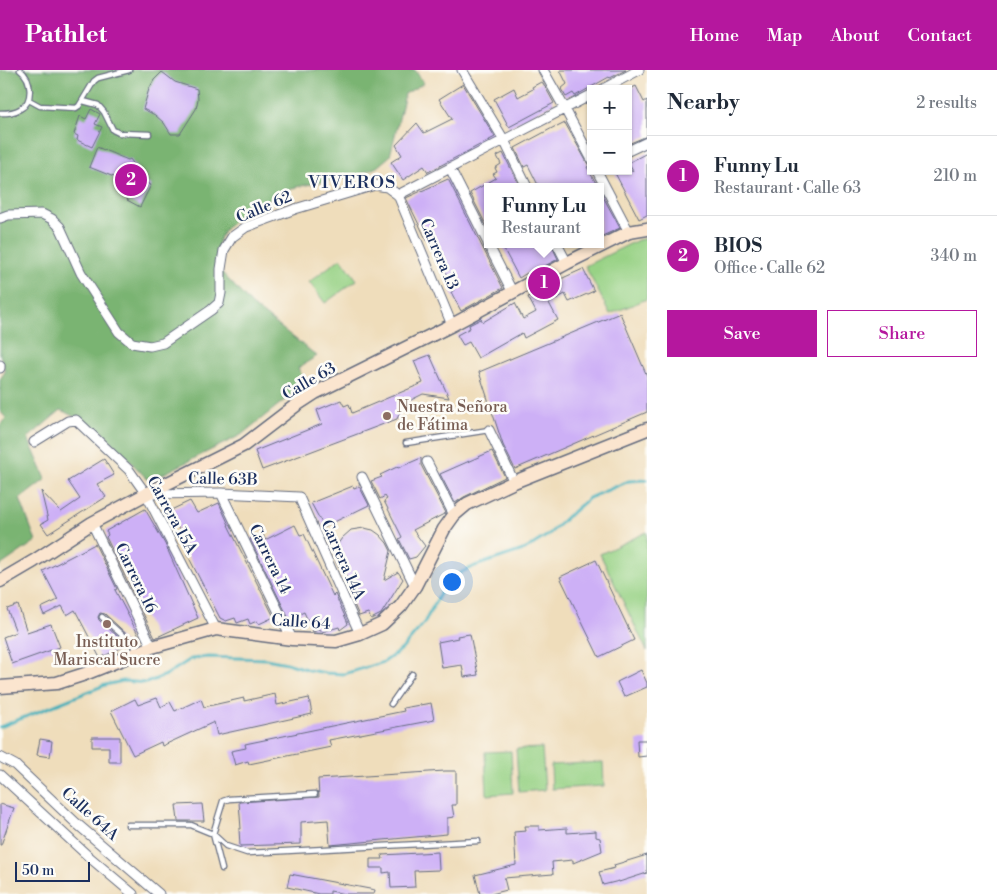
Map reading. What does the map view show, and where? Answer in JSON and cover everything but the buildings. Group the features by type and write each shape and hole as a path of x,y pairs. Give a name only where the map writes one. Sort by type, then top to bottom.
{"street":[{"path":"462,70 504,140 525,183"},
{"path":"543,70 587,150"},
{"path":"611,85 639,70"},
{"path":"398,195 587,97"},
{"path":"632,149 647,142"},
{"path":"450,168 484,236"},
{"path":"604,184 629,232"},
{"name":"Calle 62","path":"0,218 8,214 42,214 52,219 60,227 81,274 119,332 132,343 150,346 164,343 219,303 224,250 232,237 246,227 295,209 375,185 387,187 398,195"},
{"name":"Carrera 13","path":"398,195 452,325"},
{"name":"Calle 63","path":"604,244 629,232 647,229"},
{"path":"490,248 513,293"},
{"path":"559,248 567,263"},
{"name":"Calle 63","path":"0,582 34,562 92,523 244,445 315,393 452,325 597,248"},
{"name":"Carrera 15A","path":"34,442 68,420 76,420 129,470 146,494 216,629"},
{"name":"Calle 64","path":"0,687 57,683 147,649 216,629 292,639 336,641 360,634 382,624 401,606 415,586 444,529 454,515 467,504 514,482 647,429"},
{"path":"489,430 514,482"},
{"path":"427,462 454,515"},
{"path":"362,478 415,586"},
{"name":"Calle 63B","path":"146,494 221,493 299,497"},
{"name":"Carrera 14","path":"221,493 292,639"},
{"name":"Carrera 14A","path":"299,497 360,634"},
{"name":"Carrera 16","path":"92,523 147,649"},
{"name":"Calle 64A","path":"0,757 15,765 76,823 159,894"},
{"name":"Calle 64A","path":"0,775 82,851 133,894"}],"lane":[{"path":"0,113 14,112 22,108 29,100 29,83 24,73 20,70"},
{"path":"29,100 40,106 69,108 79,106 94,81 98,78 128,70"},
{"path":"83,101 98,105 104,112 113,130 119,133 149,134"},
{"path":"406,443 489,430"},
{"path":"102,617 147,649"},
{"path":"391,704 412,674"},
{"path":"222,870 213,834 223,801 229,799 315,794"},
{"path":"128,825 191,825 213,834 226,846 247,854 478,841"}],"green space":[{"path":"0,70 415,70 424,83 405,94 390,156 377,167 358,175 296,187 255,205 224,230 219,240 215,265 252,305 317,356 298,368 306,383 241,435 149,481 99,429 61,410 28,438 46,479 20,499 36,541 0,566 0,425 6,418 0,411 0,379 5,372 0,354"},
{"path":"647,238 647,299 610,314 585,266 638,240"},
{"path":"341,258 357,280 325,303 309,282"},
{"path":"647,532 647,651 600,554"},
{"path":"542,748 545,790 519,792 516,749"},
{"path":"511,751 513,793 487,795 485,752"},
{"path":"603,762 604,786 552,789 551,765"}],"waterway":[{"path":"0,727 105,685 123,681 146,683 166,675 191,659 208,657 266,659 309,670 344,674 384,662 402,649 424,623 441,592 450,581 462,572 526,549 548,535 589,498 629,481 647,480"}],"place":[{"name":"BIOS","path":"131,180"},
{"name":"Funny Lu","path":"544,283"},
{"name":"Nuestra Señora de Fátima","path":"387,416"},
{"name":"Instituto Mariscal Sucre","path":"107,624"}],"district":[{"name":"VIVEROS","path":"352,182"}]}
